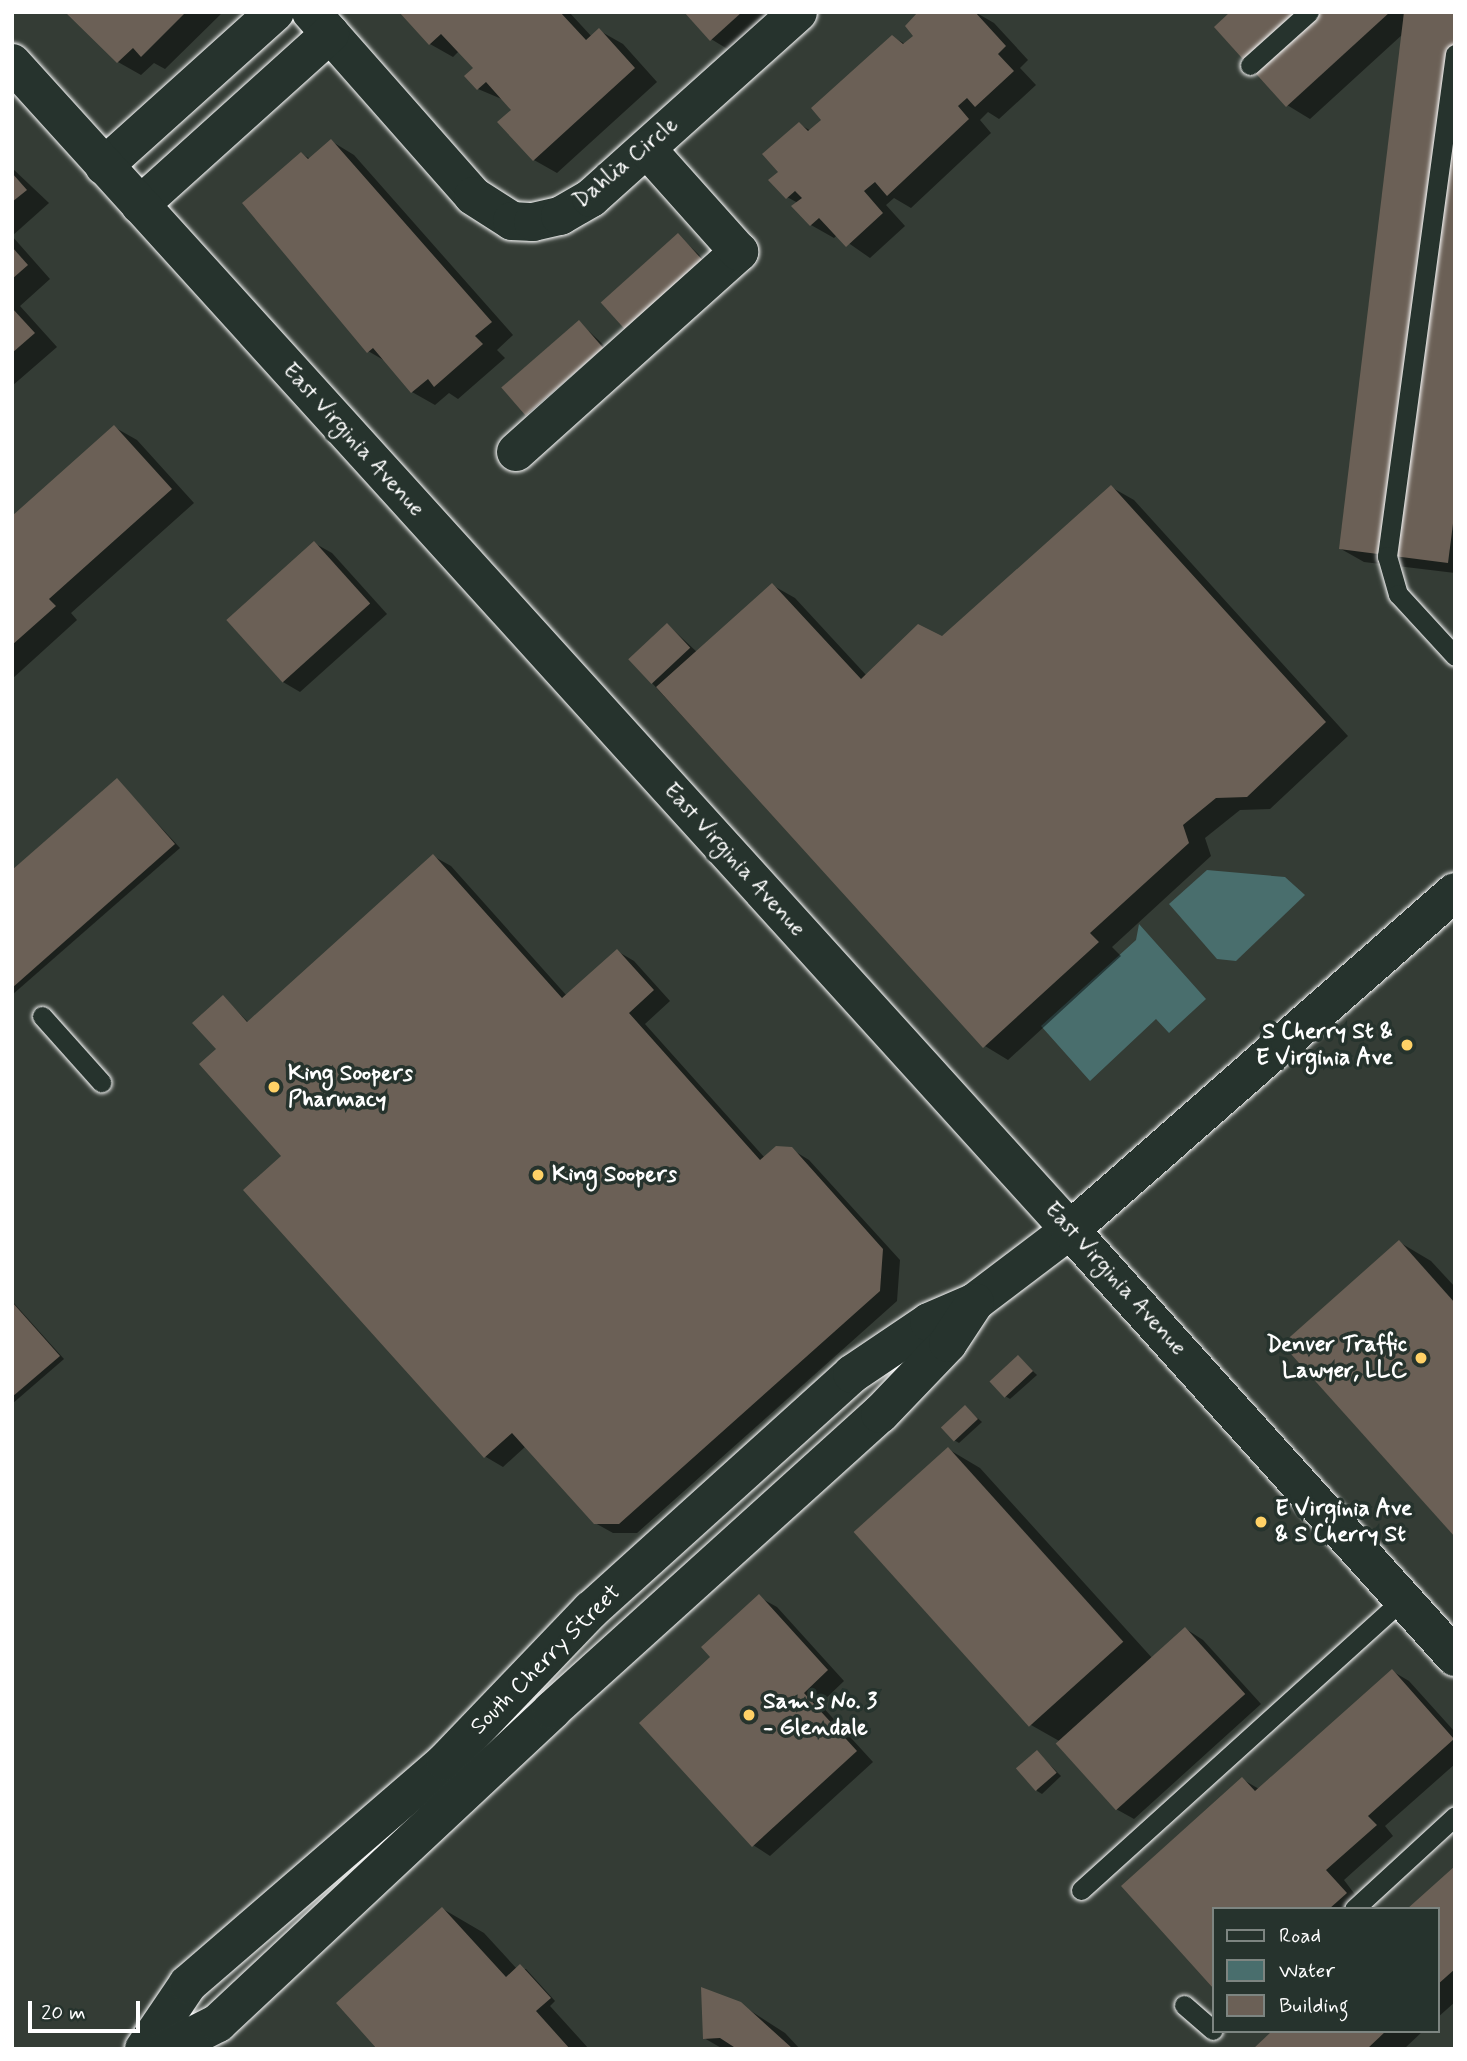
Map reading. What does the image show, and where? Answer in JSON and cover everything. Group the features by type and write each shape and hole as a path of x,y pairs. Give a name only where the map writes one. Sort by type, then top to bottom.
{"main road":[{"path":"104,166 275,12"},
{"name":"Dahlia Circle","path":"139,205 320,23 472,195 512,221 533,222 570,211 647,149 798,12"},
{"name":"East Virginia Avenue","path":"12,63 1455,1657"},
{"path":"516,452 739,252 647,149"},
{"name":"South Cherry Street","path":"144,2049 188,1984 445,1762 591,1610 852,1374 929,1322 975,1302 1070,1230 1455,892"},
{"name":"South Cherry Street","path":"167,2049 218,2023 552,1710 880,1414 948,1343 975,1302"}],"lane":[{"path":"1250,65 1309,12"},
{"path":"1455,54 1387,556 1398,594 1455,656"},
{"path":"42,1016 101,1082"},
{"path":"1081,1890 1403,1599"},
{"path":"1356,1907 1455,1816"},
{"path":"1184,2005 1212,2028"}],"water":[{"path":"1207,870 1285,877 1305,895 1236,961 1217,959 1169,904"},
{"path":"1139,924 1206,999 1169,1033 1156,1019 1090,1081 1041,1026 1136,940"}],"building":[{"path":"65,12 186,12 141,57 133,48 117,63"},
{"path":"399,12 560,12 586,40 599,28 635,68 533,161 497,122 511,110 486,82 477,90 464,76 473,68 441,34 429,45"},
{"path":"684,12 742,12 710,41"},
{"path":"918,12 975,12 1006,46 998,54 1014,71 975,107 967,98 958,106 969,119 887,196 875,182 864,191 883,213 846,247 819,218 810,226 791,206 802,198 795,191 786,199 768,180 778,172 762,154 799,122 808,131 821,120 811,108 892,35 903,44 913,36 905,26"},
{"path":"1230,12 1390,12 1286,107 1214,27"},
{"path":"1404,12 1455,12 1455,508 1448,563 1339,549"},
{"path":"331,139 492,322 475,336 483,344 434,387 428,379 411,393 373,348 367,353 242,203 301,152 308,159"},
{"path":"12,173 27,190 12,202"},
{"path":"678,233 703,261 626,331 601,303"},
{"path":"12,247 28,265 12,279"},
{"path":"12,308 35,333 12,353"},
{"path":"579,320 603,348 526,415 501,388"},
{"path":"114,425 172,489 49,599 56,606 12,645 12,516"},
{"path":"1111,485 1326,722 1247,797 1216,798 1183,825 1189,843 1090,933 1099,942 983,1048 656,687 772,583 861,679 918,624 942,636"},
{"path":"314,541 370,603 283,682 226,620"},
{"path":"667,623 690,648 651,684 628,659"},
{"path":"117,778 175,844 12,988 12,870"},
{"name":"King Soopers","path":"433,854 562,998 617,949 654,990 629,1013 760,1160 776,1146 792,1147 883,1249 880,1291 619,1524 594,1524 512,1433 484,1458 243,1190 281,1156 199,1064 216,1049 192,1023 223,995 247,1022"},
{"path":"1399,1240 1455,1303 1455,1537 1282,1344"},
{"path":"12,1302 60,1356 12,1397"},
{"path":"1018,1355 1033,1371 1004,1398 989,1382"},
{"path":"965,1405 978,1419 954,1441 941,1428"},
{"path":"948,1447 1123,1642 1029,1727 854,1532"},
{"path":"759,1594 828,1670 804,1693 857,1751 752,1847 639,1723 710,1657 701,1647"},
{"path":"1185,1627 1245,1694 1116,1810 1056,1743"},
{"path":"1392,1669 1454,1739 1368,1816 1377,1825 1326,1870 1347,1893 1331,1907 1212,1907 1212,1987 1121,1886 1242,1777 1255,1791"},
{"path":"1037,1750 1057,1773 1036,1791 1016,1768"},
{"path":"1455,1866 1455,1969 1439,1983 1439,1907 1409,1907"},
{"path":"442,1907 506,1977 520,1964 551,1998 536,2011 570,2049 377,2049 336,2003"},
{"path":"701,1987 741,2002 793,2049 737,2049 720,2038 703,2039"},
{"path":"1270,2033 1384,2033 1367,2049 1253,2049"}],"place":[{"name":"S Cherry St & E Virginia Ave","path":"1407,1045"},
{"name":"King Soopers Pharmacy","path":"274,1087"},
{"name":"King Soopers","path":"538,1175"},
{"name":"Denver Traffic Lawyer, LLC","path":"1421,1358"},
{"name":"E Virginia Ave & S Cherry St","path":"1261,1522"},
{"name":"Sam's No. 3 - Glendale","path":"749,1715"}]}
